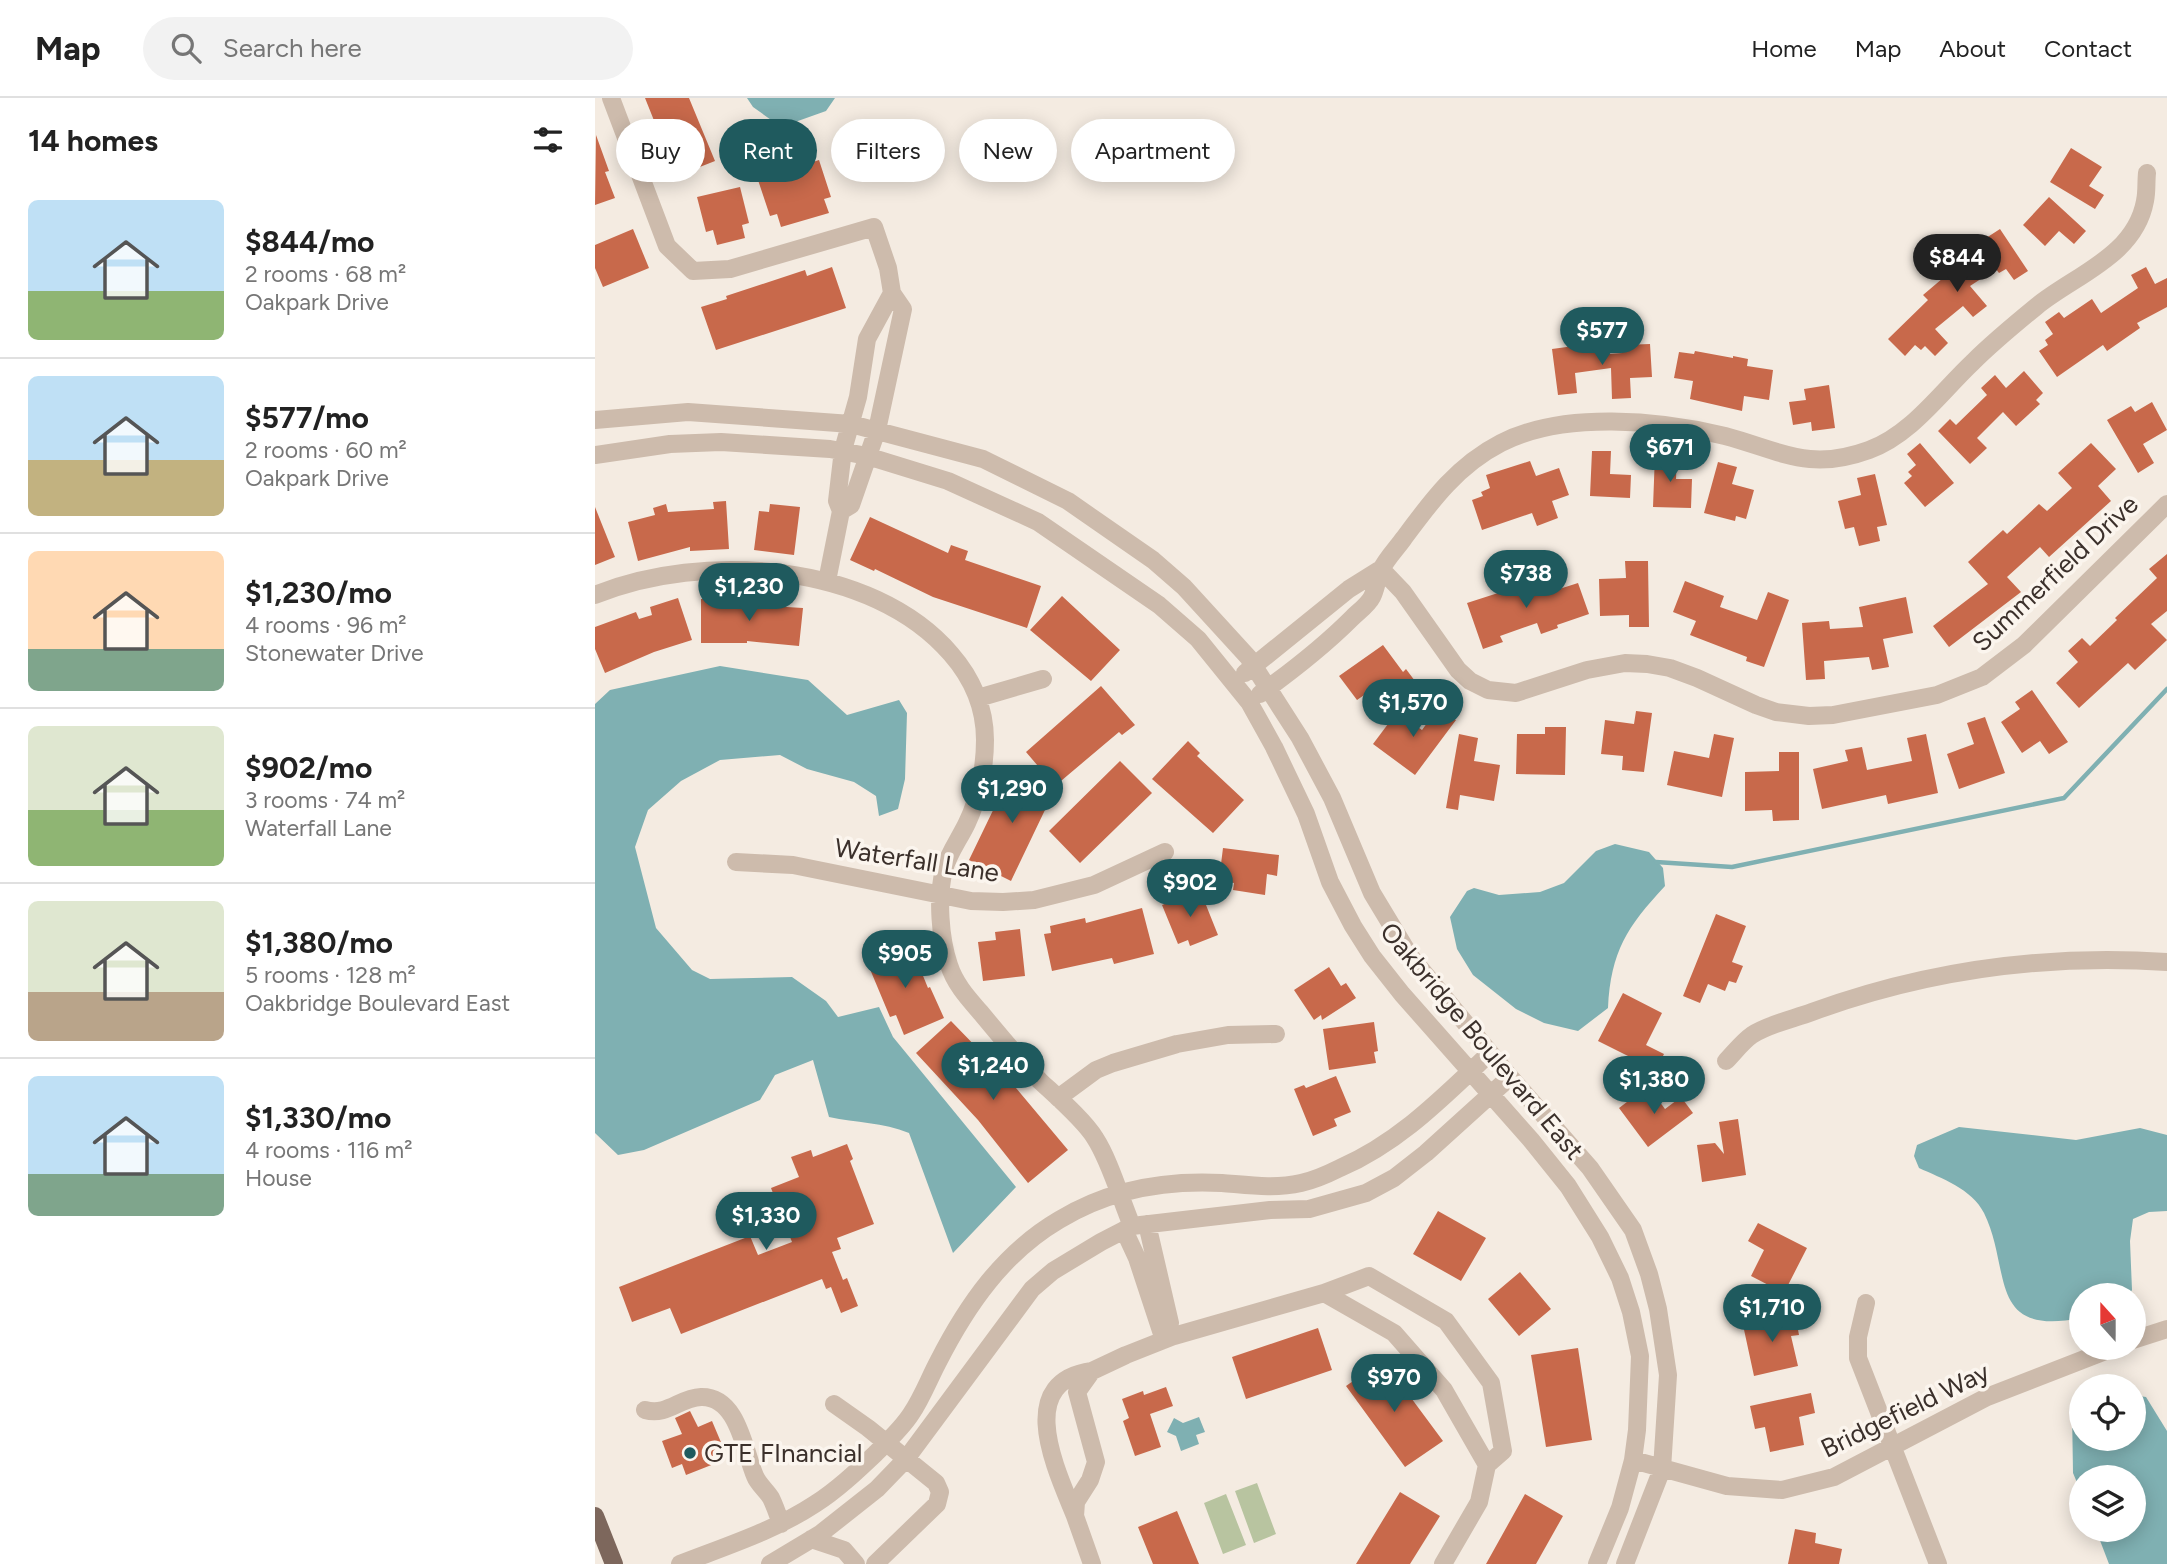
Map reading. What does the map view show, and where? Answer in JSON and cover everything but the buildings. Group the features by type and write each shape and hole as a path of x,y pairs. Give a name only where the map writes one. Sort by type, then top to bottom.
{"main road":[{"path":"595,1516 614,1564"}],"street":[{"path":"611,98 667,246 693,271 730,270 873,227 888,268 892,293 902,309 877,430 851,505 841,511"},
{"path":"1249,702 1338,632 1371,599 1381,569 1433,499 1457,472 1472,460 1520,434 1579,423 1625,422 1679,426 1804,459 1826,460 1871,449 1906,428 2008,330 2045,299 2095,268 2126,240 2145,202 2147,173"},
{"path":"827,581 841,511 838,501 843,450 851,424 867,339 892,293"},
{"path":"863,362 890,368"},
{"name":"Oakbridge Boulevard East","path":"595,420 688,412 851,424 983,459 1068,501 1153,560 1184,587 1254,666 1269,687 1332,798 1372,893 1409,956 1590,1168 1633,1230 1649,1274 1664,1336 1668,1375 1662,1469 1625,1564"},
{"name":"Oakbridge Boulevard East","path":"596,450 670,444 773,443 843,450 948,481 1038,522 1159,605 1198,639 1249,702 1274,747 1306,814 1330,882 1353,926 1387,976 1568,1186 1600,1237 1620,1278 1631,1312 1640,1356 1637,1430 1633,1460 1620,1508 1597,1564"},
{"name":"Summerfield Drive","path":"1381,569 1403,592 1458,670 1470,681 1488,690 1516,692 1598,667 1625,663 1647,664 1688,675 1776,712 1809,716 1833,715 1937,695 1982,677 2024,646 2167,504"},
{"path":"1233,682 1349,589 1381,569"},
{"path":"595,595 667,575 706,571 765,572 827,581 887,605 920,623 940,640 963,667 978,698 983,717 983,767 969,819 944,870 941,932 945,954 961,989 1007,1044 1095,1137 1134,1227 1137,1258 1169,1338"},
{"path":"1318,614 1338,632"},
{"path":"978,698 1043,679"},
{"name":"Waterfall Lane","path":"736,862 793,865 971,901 1034,900 1094,885 1165,852"},
{"path":"1726,1061 1755,1033 1880,989 1945,974 2045,961 2090,959 2167,962"},
{"path":"1058,1098 1104,1066 1177,1044 1228,1035 1276,1034"},
{"path":"680,1564 781,1524 816,1504 859,1470 911,1415 969,1306 990,1278 1031,1240 1060,1219 1094,1203 1161,1184 1220,1183 1263,1186 1301,1183 1324,1176 1367,1157 1397,1138 1490,1053"},
{"path":"770,1564 811,1539 877,1489 906,1459 1032,1289 1053,1271 1134,1227 1270,1210 1309,1209 1366,1193 1394,1178 1510,1077"},
{"path":"1092,1564 1052,1457 1045,1415 1056,1387 1073,1374 1092,1371 1169,1338 1324,1293 1369,1276 1446,1321 1491,1383 1503,1451 1487,1465 1479,1502 1443,1564"},
{"path":"1324,1293 1394,1333 1444,1390 1487,1465"},
{"path":"1866,1303 1858,1337 1857,1357 1938,1564"},
{"path":"2146,1336 2167,1329"},
{"name":"Bridgefield Way","path":"1633,1460 1727,1486 1782,1490 1834,1477 1987,1397 2082,1360"},
{"path":"1075,1516 1076,1502 1090,1480 1096,1462 1077,1392 1092,1371"},
{"path":"645,1410 657,1413 698,1397 725,1404 733,1416 755,1477 772,1500 781,1524"},
{"path":"834,1404 936,1483 940,1492 937,1504 875,1564"},
{"path":"811,1539 843,1550 856,1564"}],"green space":[{"path":"1257,1483 1276,1534 1254,1543 1235,1491"},
{"path":"1226,1494 1246,1545 1223,1554 1204,1503"}],"water":[{"path":"747,98 835,98 826,111 804,119 770,119 753,107"},
{"path":"720,666 808,680 847,715 899,700 907,713 905,779 898,809 879,816 876,796 854,782 807,769 780,755 720,760 681,781 648,810 635,847 656,928 692,970 710,979 792,977 826,1001 838,1017 879,1007 893,1037 1016,1187 953,1253 909,1133 829,1117 813,1060 775,1075 760,1100 644,1150 618,1155 595,1133 595,704 610,690"},
{"path":"1615,844 1649,852 1663,868 1665,886 1640,914 1623,941 1613,971 1608,1008 1578,1031 1544,1023 1516,1009 1473,975 1457,949 1450,917 1467,891 1474,888 1499,895 1540,892 1564,883 1596,851"},
{"path":"1959,1127 2076,1140 2140,1128 2167,1135 2167,1211 2149,1212 2133,1219 2130,1241 2132,1283 2069,1283 2069,1319 2051,1321 2030,1318 2016,1308 2007,1294 1992,1235 1979,1205 1955,1185 1919,1168 1914,1156 1917,1145"},
{"path":"2146,1397 2167,1431 2167,1564 2109,1564 2101,1542 2146,1542 2146,1465 2073,1465 2073,1451 2146,1451"},
{"path":"1199,1417 1205,1432 1196,1435 1199,1444 1181,1451 1176,1436 1167,1432 1174,1418 1183,1423"}],"waterway":[{"path":"1656,862 1732,867 2064,798 2167,689"}],"place":[{"name":"GTE FInancial","path":"690,1453"}]}
